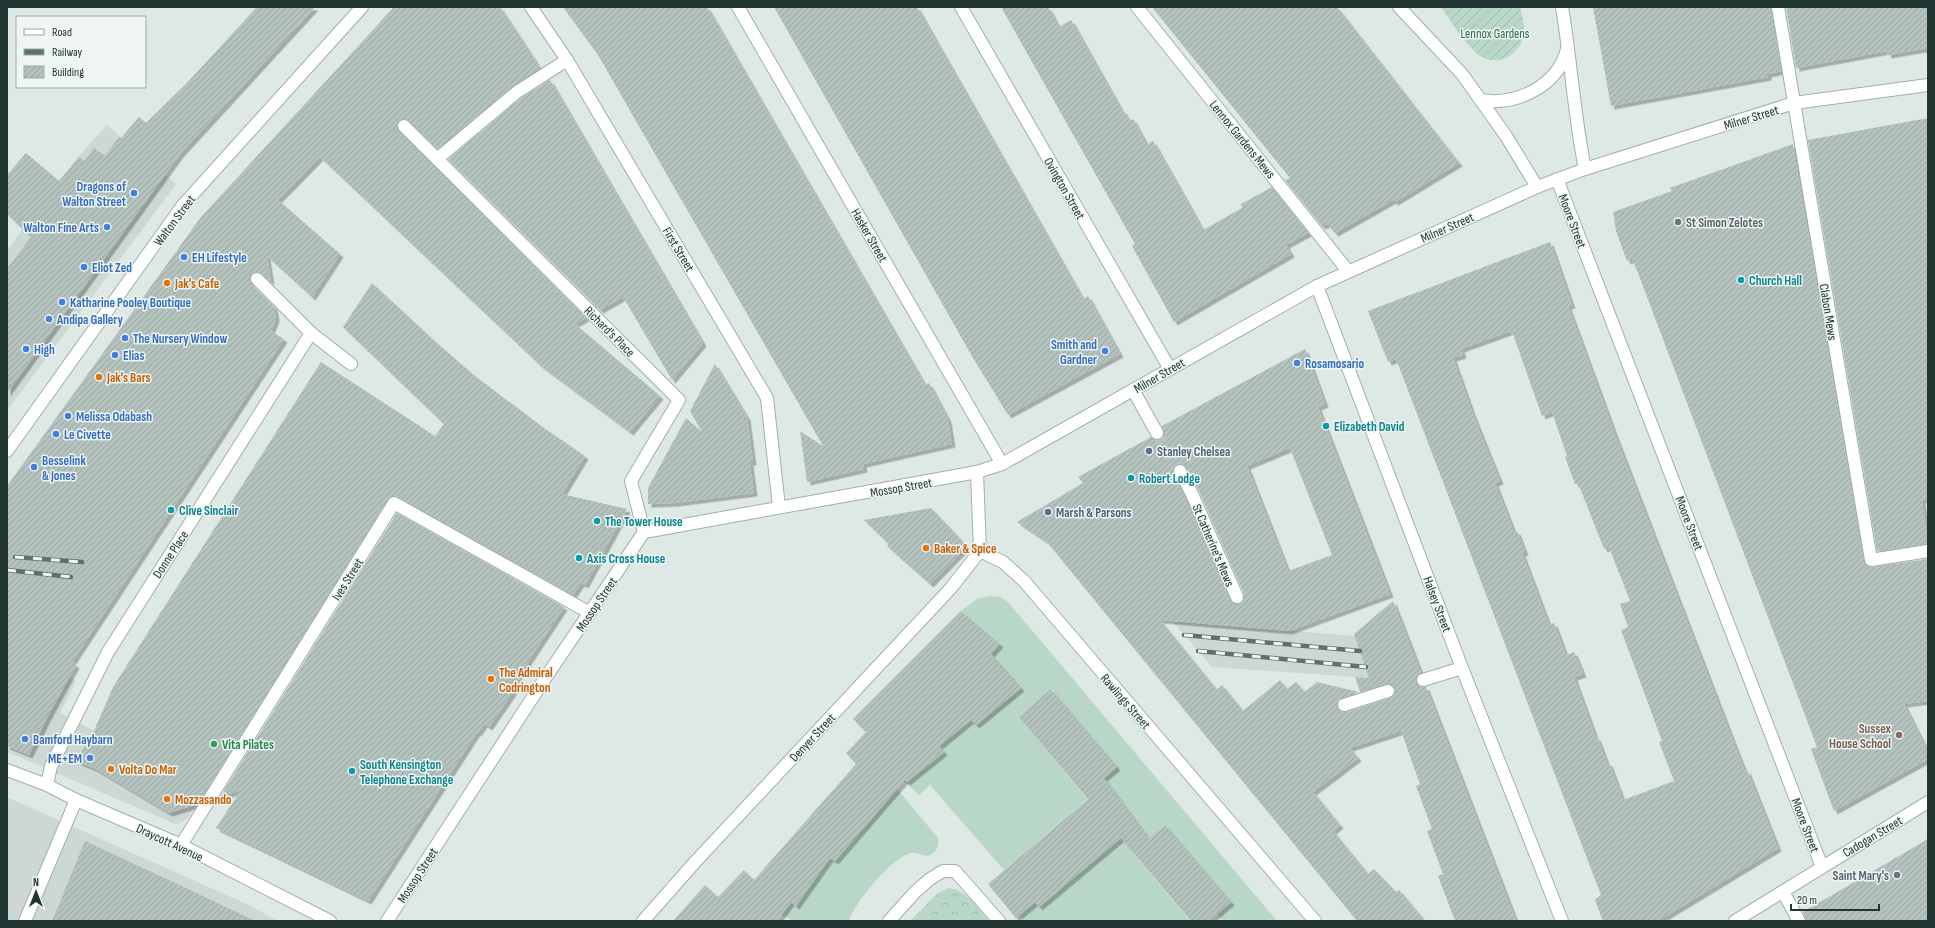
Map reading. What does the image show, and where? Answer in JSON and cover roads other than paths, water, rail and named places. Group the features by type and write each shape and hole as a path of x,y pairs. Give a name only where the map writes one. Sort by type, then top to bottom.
{"street":[{"name":"Walton Street","path":"7,451 183,205 362,7"},
{"name":"First Street","path":"531,7 567,60 767,398 779,507"},
{"name":"Hasker Street","path":"738,7 1002,464"},
{"name":"Ovington Street","path":"960,7 1170,369"},
{"name":"Lennox Gardens Mews","path":"1137,7 1348,271"},
{"path":"1399,7 1462,74 1506,136 1537,187"},
{"path":"1562,7 1568,44 1578,135 1585,169"},
{"name":"Clabon Mews","path":"1778,7 1871,560 1928,551"},
{"path":"1481,100 1493,102 1507,101 1532,92 1546,82 1557,71 1564,58 1568,44"},
{"path":"437,159 517,92 567,60"},
{"name":"Milner Street","path":"1002,464 1317,286 1537,187 1585,169 1794,103 1928,85"},
{"name":"Richard's Place","path":"404,126 679,400 631,481 644,532"},
{"name":"Moore Street","path":"1557,179 1822,867"},
{"path":"257,279 311,332 351,364"},
{"name":"Halsey Street","path":"1317,286 1462,668 1562,921"},
{"name":"Donne Place","path":"47,785 51,766 108,652 311,332"},
{"path":"1133,390 1158,433"},
{"name":"Mossop Street","path":"387,921 544,680 644,532 977,472 1002,464"},
{"name":"St Catherine's Mews","path":"1180,471 1192,494 1237,597"},
{"path":"977,472 980,552"},
{"name":"Ives Street","path":"181,845 394,503 590,613"},
{"name":"Denyer Street","path":"643,921 696,861 951,588 980,552"},
{"name":"Rawlings Street","path":"980,552 1003,562 1024,581 1315,921"},
{"path":"1423,680 1462,668"},
{"path":"1344,705 1388,691"},
{"name":"Draycott Avenue","path":"7,770 47,785 76,800 181,845 330,921"},
{"path":"25,921 76,800"},
{"name":"Cadogan Street","path":"1735,921 1928,802"},
{"path":"889,921 915,892 943,870 955,871 999,921"},
{"path":"1783,892 1799,921"}],"tunnel":[{"path":"1157,433 1180,471"}],"railway":[{"path":"15,557 82,562"},
{"path":"7,570 71,577"},
{"path":"1184,635 1360,651"},
{"path":"1198,651 1366,667"}],"place":[{"name":"Dragons of Walton Street","path":"134,193"},
{"name":"St Simon Zelotes","path":"1678,222"},
{"name":"Walton Fine Arts","path":"107,227"},
{"name":"EH Lifestyle","path":"184,257"},
{"name":"Eliot Zed","path":"84,267"},
{"name":"Church Hall","path":"1741,280"},
{"name":"Jak's Cafe","path":"167,283"},
{"name":"Katharine Pooley Boutique","path":"62,302"},
{"name":"Andipa Gallery","path":"49,319"},
{"name":"The Nursery Window","path":"125,338"},
{"name":"High","path":"26,349"},
{"name":"Smith and Gardner","path":"1105,351"},
{"name":"Elias","path":"115,355"},
{"name":"Rosamosario","path":"1297,363"},
{"name":"Jak's Bars","path":"99,377"},
{"name":"Melissa Odabash","path":"68,416"},
{"name":"Elizabeth David","path":"1326,426"},
{"name":"Le Civette","path":"56,434"},
{"name":"Stanley Chelsea","path":"1149,451"},
{"name":"Besselink & Jones","path":"34,467"},
{"name":"Robert Lodge","path":"1131,478"},
{"name":"Clive Sinclair","path":"171,510"},
{"name":"Marsh & Parsons","path":"1048,512"},
{"name":"The Tower House","path":"597,521"},
{"name":"Baker & Spice","path":"926,548"},
{"name":"Axis Cross House","path":"579,558"},
{"name":"The Admiral Codrington","path":"491,679"},
{"name":"Sussex House School","path":"1899,735"},
{"name":"Bamford Haybarn","path":"25,739"},
{"name":"Vita Pilates","path":"214,744"},
{"name":"ME+EM","path":"90,758"},
{"name":"Volta Do Mar","path":"111,769"},
{"name":"South Kensington Telephone Exchange","path":"352,771"},
{"name":"Mozzasando","path":"167,799"},
{"name":"Saint Mary's","path":"1897,875"}],"park label":[{"name":"Lennox Gardens","path":"1495,33"}]}
